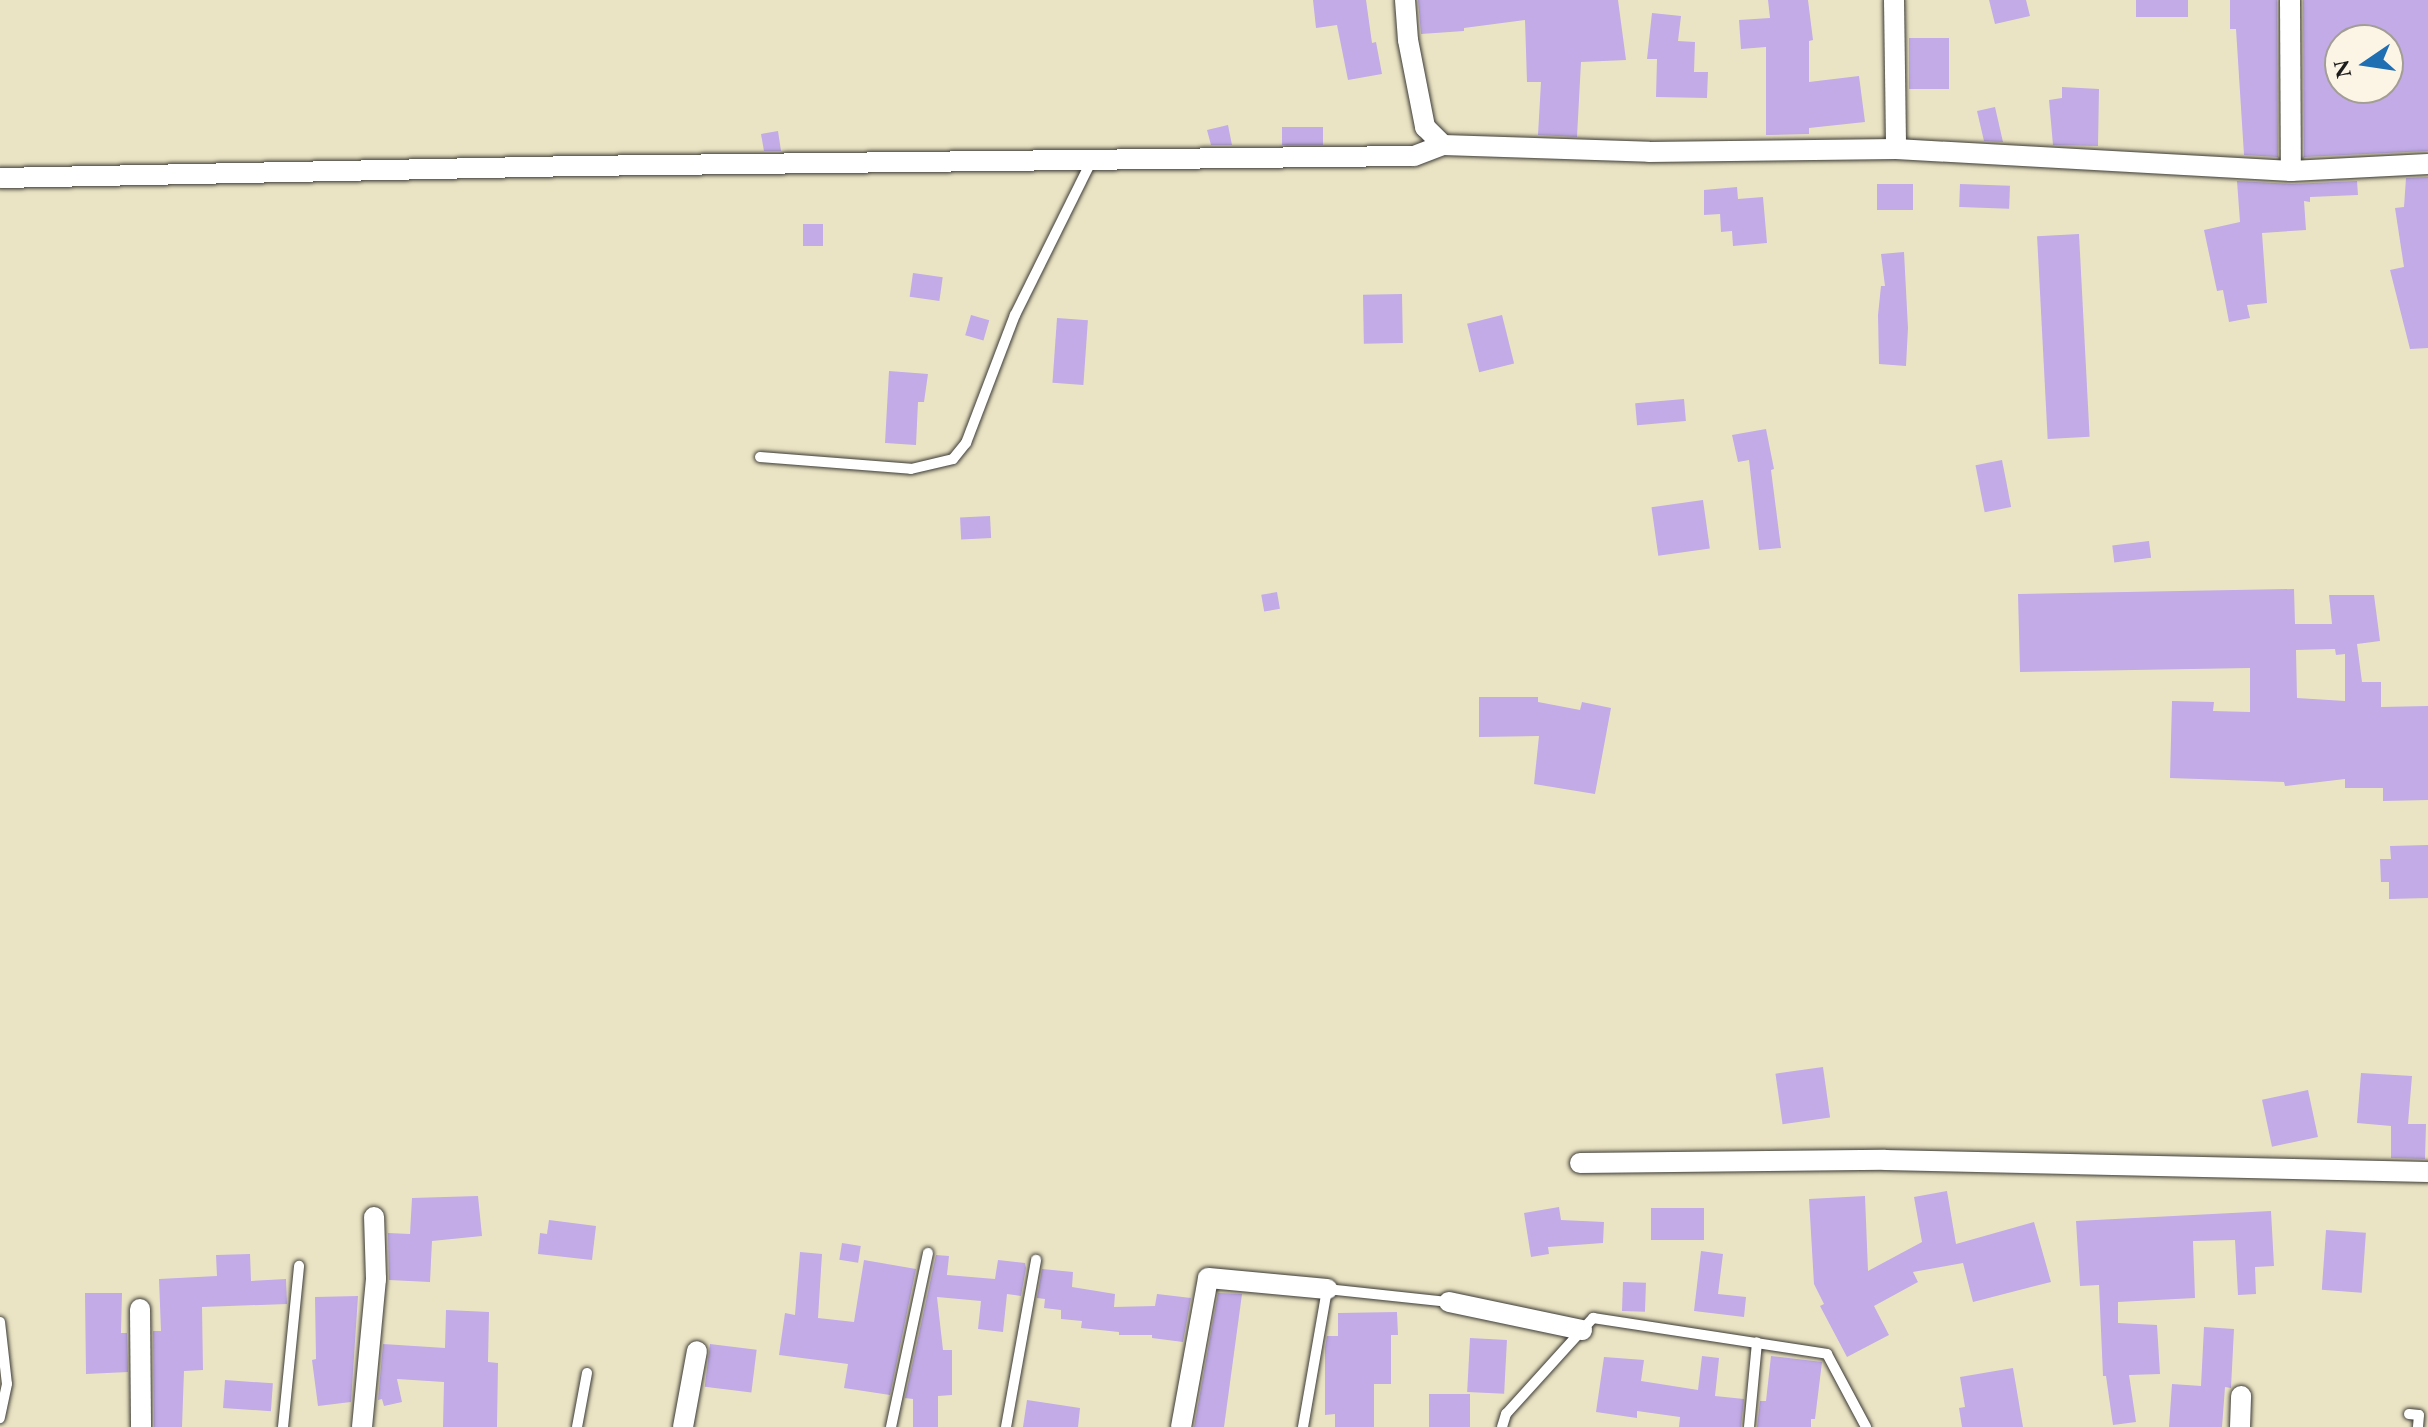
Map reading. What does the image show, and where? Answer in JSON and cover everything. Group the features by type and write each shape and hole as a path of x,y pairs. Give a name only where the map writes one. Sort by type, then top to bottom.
{"street":[{"path":"1405,0 1408,40 1425,127 1443,145"},
{"path":"1894,0 1896,149"},
{"path":"2290,0 2291,171"},
{"path":"0,178 1414,156 1443,145 1649,152 1896,149 2291,171 2428,164"},
{"path":"1580,1163 1885,1160 2428,1172"},
{"path":"362,1427 376,1279 374,1217"},
{"path":"1181,1427 1208,1278 1327,1289"},
{"path":"1449,1302 1582,1330"},
{"path":"140,1309 141,1427"},
{"path":"683,1427 697,1351"},
{"path":"2240,1427 2241,1396"}],"lane":[{"path":"760,457 911,469 953,459 966,443 1015,315 1092,160"},
{"path":"891,1427 928,1253"},
{"path":"1006,1427 1036,1260"},
{"path":"283,1427 299,1266"},
{"path":"1303,1427 1327,1289 1449,1302"},
{"path":"1502,1427 1506,1414 1593,1318 1827,1354 1866,1427"},
{"path":"0,1322 7,1384 0,1418"},
{"path":"1749,1427 1757,1342"},
{"path":"577,1427 587,1373"},
{"path":"2409,1414 2419,1415 2418,1427"}],"building":[{"path":"1313,0 1366,0 1372,43 1376,42 1382,74 1348,80 1337,25 1316,28"},
{"path":"1418,0 1618,0 1626,60 1581,62 1577,137 1538,135 1541,82 1527,82 1525,20 1464,28 1464,31 1421,34"},
{"path":"1768,0 1808,0 1813,40 1809,41 1809,82 1859,76 1865,122 1809,128 1809,134 1766,135 1766,47 1741,49 1739,20 1770,18"},
{"path":"1989,0 2026,0 2030,16 1995,24"},
{"path":"2136,0 2188,0 2188,17 2136,17"},
{"path":"2230,0 2277,0 2278,157 2244,155 2236,29 2230,29"},
{"path":"2303,0 2428,0 2428,151 2304,157"},
{"path":"1652,13 1681,16 1678,41 1695,42 1694,72 1708,72 1707,98 1656,97 1657,59 1647,59"},
{"path":"1909,38 1949,38 1949,89 1909,89"},
{"path":"2062,87 2099,89 2098,146 2053,145 2049,100 2062,98"},
{"path":"1995,107 2003,142 1984,141 1977,111"},
{"path":"1228,125 1232,145 1211,145 1207,130"},
{"path":"1282,127 1323,127 1323,145 1282,145"},
{"path":"778,131 781,151 764,151 761,134"},
{"path":"2428,177 2428,348 2410,349 2390,270 2404,267 2395,208 2404,207 2406,178"},
{"path":"2237,181 2292,184 2357,181 2358,195 2310,197 2310,202 2304,201 2306,230 2262,233 2267,303 2247,305 2250,318 2229,322 2223,290 2217,291 2204,230 2240,222"},
{"path":"1877,184 1913,184 1913,210 1877,210"},
{"path":"1960,184 2010,186 2009,209 1959,207"},
{"path":"1737,187 1738,199 1763,197 1767,243 1733,246 1732,231 1721,232 1720,214 1704,215 1704,190"},
{"path":"803,224 823,224 823,246 803,246"},
{"path":"2079,234 2090,437 2048,439 2037,236"},
{"path":"1904,252 1908,328 1906,366 1879,364 1878,315 1881,286 1885,286 1881,254"},
{"path":"913,273 943,277 939,301 910,297"},
{"path":"1402,294 1403,343 1364,344 1363,295"},
{"path":"971,315 989,320 983,340 965,335"},
{"path":"1502,315 1514,364 1479,372 1467,324"},
{"path":"1057,318 1088,320 1083,385 1052,383"},
{"path":"889,371 928,374 924,402 918,402 916,445 885,443"},
{"path":"1684,399 1686,421 1637,425 1635,403"},
{"path":"1766,429 1774,469 1771,470 1781,548 1759,550 1749,460 1738,462 1732,435"},
{"path":"2002,460 2011,507 1985,512 1975,465"},
{"path":"1703,500 1710,549 1658,556 1652,507"},
{"path":"990,516 991,538 961,540 960,518"},
{"path":"2149,541 2151,558 2114,562 2112,546"},
{"path":"2294,589 2295,624 2332,624 2329,595 2374,595 2380,641 2357,644 2362,682 2381,682 2381,707 2428,706 2428,800 2383,801 2383,788 2345,788 2345,779 2285,786 2284,782 2170,778 2172,701 2214,702 2213,711 2250,712 2250,668 2020,672 2018,594","holes":["2335,649 2336,655 2345,654 2345,701 2297,698 2296,650"]},
{"path":"1277,592 1280,609 1264,612 1261,595"},
{"path":"1479,697 1538,697 1538,702 1580,710 1582,702 1611,708 1595,794 1534,784 1539,736 1479,737"},
{"path":"2428,845 2428,898 2389,899 2389,882 2381,882 2380,859 2391,859 2390,846"},
{"path":"1823,1067 1830,1118 1783,1124 1775,1074"},
{"path":"2361,1073 2412,1076 2408,1124 2426,1124 2425,1159 2391,1158 2391,1126 2357,1123"},
{"path":"2308,1090 2318,1137 2272,1147 2262,1100"},
{"path":"1947,1191 1956,1244 2034,1222 2051,1282 1973,1302 1963,1263 1913,1272 1918,1282 1874,1306 1889,1335 1847,1357 1820,1306 1824,1304 1814,1284 1809,1199 1865,1196 1868,1271 1922,1242 1914,1197"},
{"path":"478,1196 482,1236 432,1241 430,1282 389,1280 388,1233 410,1234 412,1198"},
{"path":"1559,1207 1561,1220 1604,1222 1603,1243 1548,1247 1549,1254 1531,1257 1524,1213"},
{"path":"1651,1208 1704,1208 1704,1240 1651,1240"},
{"path":"2271,1211 2274,1266 2255,1267 2256,1294 2238,1295 2235,1240 2193,1241 2195,1298 2118,1302 2118,1323 2157,1325 2160,1374 2129,1375 2136,1422 2113,1425 2106,1376 2103,1376 2099,1285 2080,1286 2076,1221"},
{"path":"549,1220 596,1226 592,1260 538,1254 540,1233 547,1234"},
{"path":"2326,1230 2366,1233 2362,1293 2322,1290"},
{"path":"842,1243 861,1246 858,1263 839,1260"},
{"path":"1701,1251 1723,1254 1718,1294 1746,1297 1744,1317 1694,1311"},
{"path":"800,1252 822,1254 818,1318 854,1322 864,1260 916,1269 890,1395 844,1388 848,1364 779,1355 785,1313 795,1315"},
{"path":"250,1254 251,1281 286,1279 287,1304 202,1307 203,1370 184,1371 182,1427 154,1427 153,1331 161,1331 159,1279 217,1276 216,1255"},
{"path":"936,1255 949,1256 947,1275 995,1279 998,1260 1025,1263 1026,1268 1021,1296 1007,1294 1003,1332 978,1329 981,1301 937,1297 943,1350 952,1350 952,1395 938,1396 938,1427 913,1427 913,1399 905,1398"},
{"path":"1042,1269 1073,1272 1072,1287 1115,1294 1114,1307 1155,1306 1157,1294 1191,1298 1183,1342 1152,1338 1152,1335 1119,1335 1119,1332 1081,1328 1082,1321 1061,1319 1061,1310 1044,1308 1045,1299 1037,1298"},
{"path":"1623,1282 1646,1283 1645,1312 1622,1311"},
{"path":"85,1293 122,1293 121,1333 127,1333 128,1372 86,1374"},
{"path":"1218,1293 1242,1294 1224,1427 1194,1427"},
{"path":"358,1296 351,1402 318,1406 312,1360 316,1359 315,1297"},
{"path":"446,1310 489,1312 488,1362 498,1363 497,1427 443,1427 444,1382 397,1379 402,1402 384,1406 382,1399 378,1400 383,1344 445,1348"},
{"path":"1397,1312 1398,1335 1391,1335 1391,1384 1374,1384 1374,1427 1335,1427 1335,1414 1325,1415 1325,1348 1327,1336 1338,1336 1338,1313"},
{"path":"2204,1327 2234,1329 2231,1388 2225,1387 2222,1427 2169,1427 2172,1384 2201,1386"},
{"path":"1470,1338 1507,1340 1504,1394 1467,1392"},
{"path":"710,1344 757,1350 751,1392 705,1387"},
{"path":"1702,1356 1719,1358 1715,1396 1744,1399 1741,1427 1679,1427 1680,1417 1637,1411 1637,1418 1596,1412 1604,1357 1644,1360 1641,1381 1698,1390"},
{"path":"1771,1356 1822,1362 1815,1419 1811,1419 1811,1427 1757,1427 1760,1401 1766,1401"},
{"path":"2013,1368 2023,1427 1962,1427 1959,1408 1965,1407 1960,1377"},
{"path":"225,1380 273,1383 271,1411 223,1408"},
{"path":"1429,1394 1470,1394 1470,1427 1429,1427"},
{"path":"1027,1400 1080,1408 1078,1427 1023,1427"}]}
